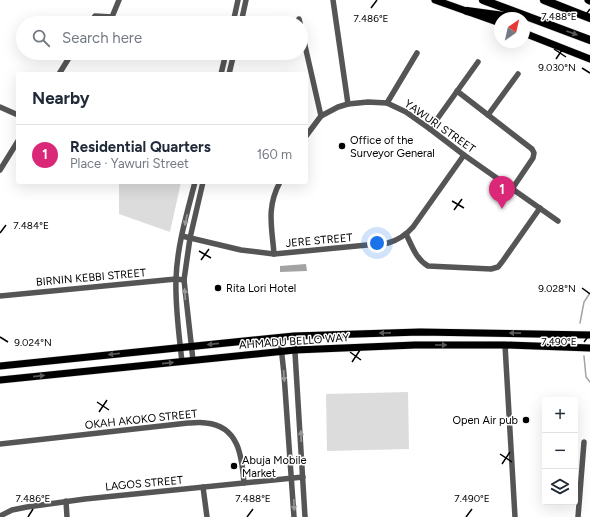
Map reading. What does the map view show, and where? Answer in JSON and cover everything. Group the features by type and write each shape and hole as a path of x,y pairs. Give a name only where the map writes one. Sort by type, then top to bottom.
{"highway":[{"path":"483,0 590,40"},
{"path":"544,0 590,18"},
{"path":"467,10 494,14"},
{"path":"530,19 535,20"}],"main road":[{"path":"435,0 494,21"},
{"path":"530,35 590,59"},
{"name":"AHMADU BELLO WAY","path":"0,366 294,336 420,332 590,335"},
{"name":"AHMADU BELLO WAY","path":"0,380 295,350 386,346 505,345 590,348"}],"street":[{"path":"112,16 119,0"},
{"path":"235,16 238,0"},
{"path":"243,16 246,0"},
{"path":"332,0 348,104"},
{"path":"387,103 417,53"},
{"path":"308,59 321,116"},
{"path":"60,72 68,60"},
{"path":"221,72 224,60"},
{"path":"229,72 232,60"},
{"path":"430,128 478,62"},
{"path":"488,114 518,74"},
{"path":"457,91 532,149 534,153 533,158 512,188"},
{"name":"YAWURI STREET","path":"308,133 321,116 348,104 368,102 387,103 406,112 430,128 464,155 558,221"},
{"path":"0,107 16,114"},
{"path":"0,170 16,144"},
{"name":"JERE STREET","path":"182,236 241,250 274,254 388,243 406,234 414,227 464,155"},
{"path":"182,362 176,302 176,279 182,236 195,184"},
{"path":"193,360 184,280 190,238 203,184"},
{"path":"274,254 271,206 273,194 279,184"},
{"path":"406,234 418,258 422,263 428,266 491,269 498,267 540,208"},
{"name":"BIRNIN KEBBI STREET","path":"0,296 176,279 184,280"},
{"path":"294,336 305,517"},
{"path":"280,337 294,517"},
{"path":"505,345 514,517"},
{"name":"OKAH AKOKO STREET","path":"0,444 188,423 207,423 218,426 235,440 240,451 244,483"},
{"path":"578,517 584,442"},
{"name":"LAGOS STREET","path":"0,516 12,510 27,506 303,477"},
{"path":"203,487 207,517"},
{"path":"66,501 67,517"}],"shaded area":[{"path":"119,184 181,184 170,232 119,214"},
{"path":"306,264 307,271 280,272 280,266"},
{"path":"408,392 409,449 327,451 326,394"}],"waterway":[{"path":"580,323 584,302 590,293"},
{"path":"584,356 586,377 590,382"}],"place":[{"name":"Office of the Surveyor General","path":"342,146"},
{"name":"Residential Quarters","path":"502,209"},
{"name":"Rita Lori Hotel","path":"218,288"},
{"name":"Open Air pub","path":"526,420"},
{"name":"Abuja Mobile Market","path":"234,466"}]}
